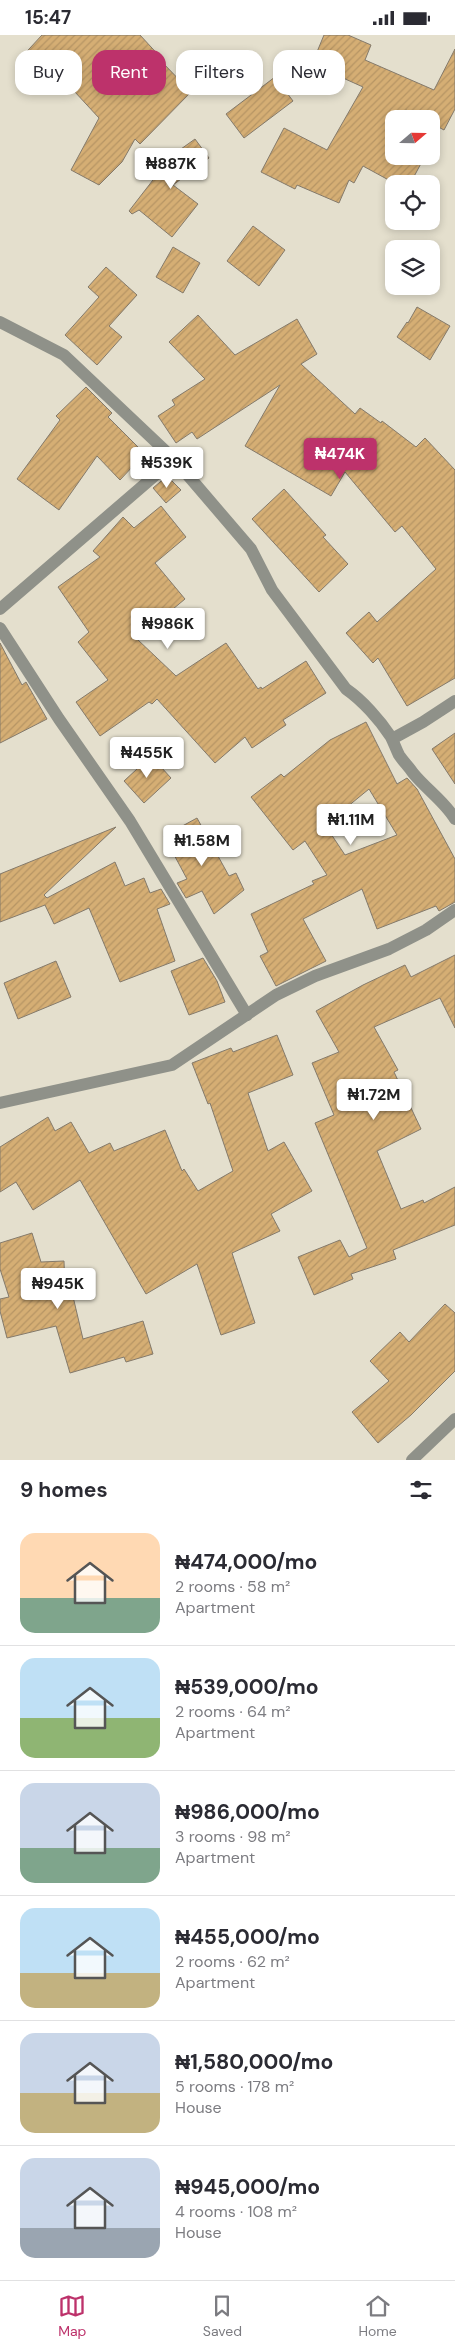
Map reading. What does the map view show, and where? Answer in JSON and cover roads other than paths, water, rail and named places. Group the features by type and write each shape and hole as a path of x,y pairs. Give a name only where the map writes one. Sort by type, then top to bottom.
{"street":[{"path":"0,322 64,355 174,459 251,549 272,590 346,689 361,699 392,739 399,755 455,819"},
{"path":"0,609 174,459"},
{"path":"0,627 59,719 130,821 246,1015"},
{"path":"392,739 455,701"},
{"path":"0,1103 172,1065 276,995 315,976 396,945 426,930 455,910"},
{"path":"412,1460 455,1419"}]}
